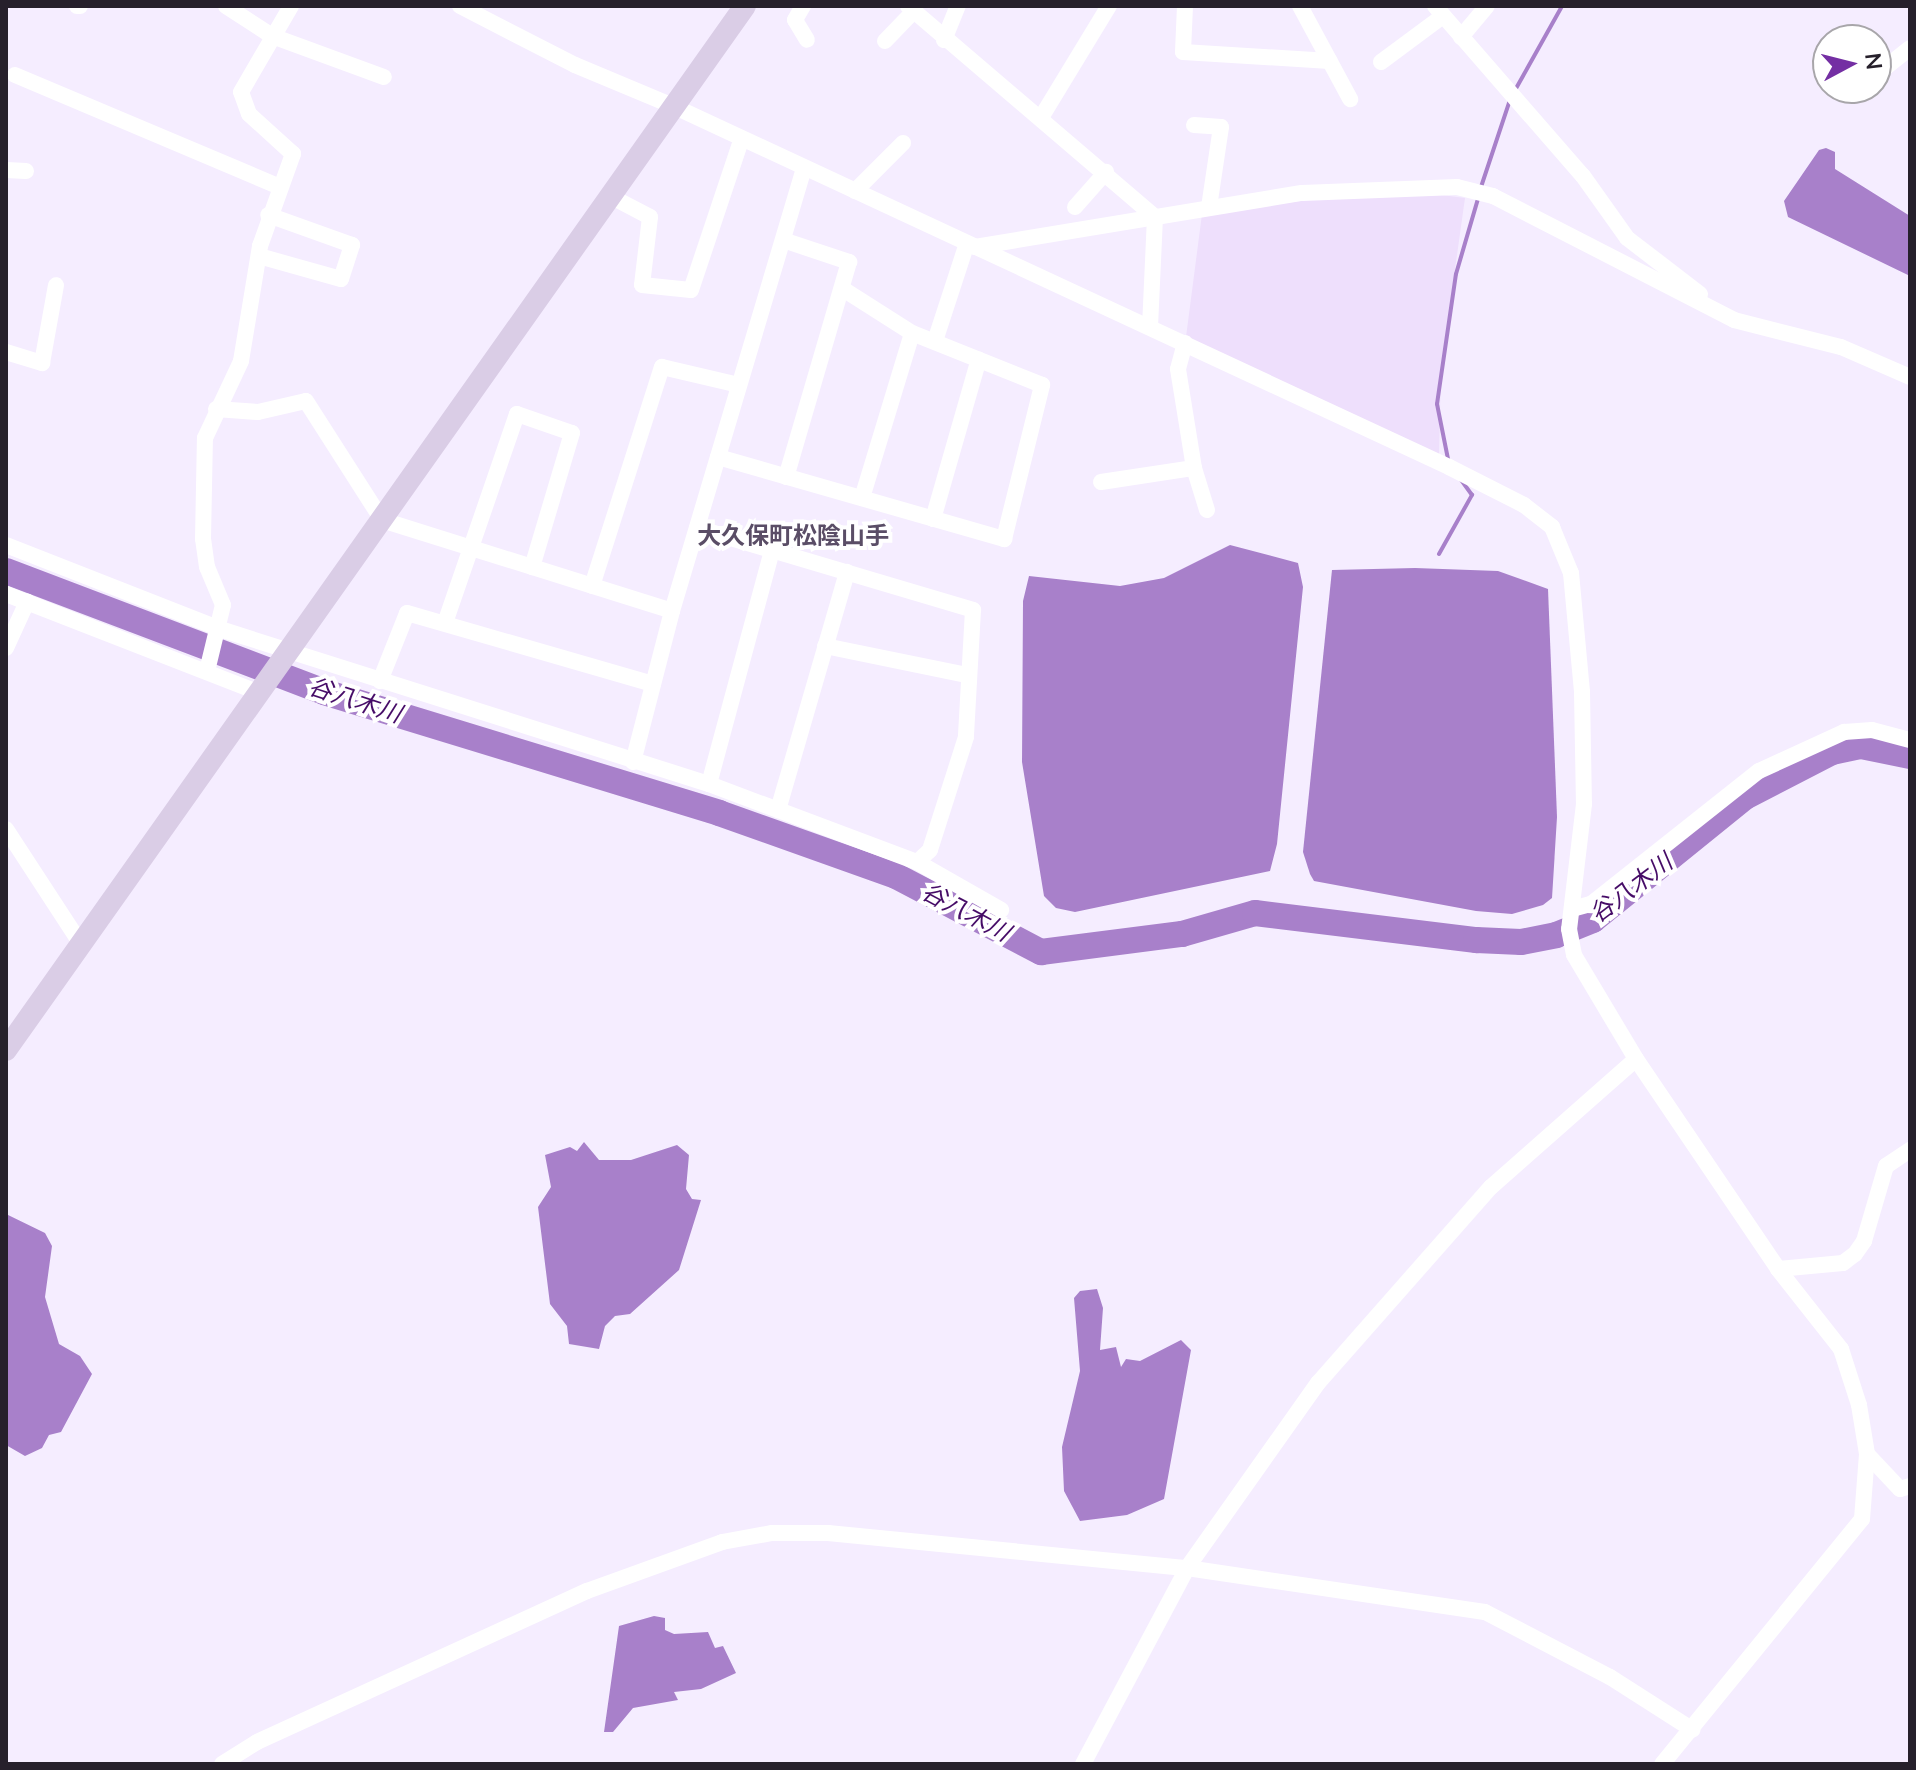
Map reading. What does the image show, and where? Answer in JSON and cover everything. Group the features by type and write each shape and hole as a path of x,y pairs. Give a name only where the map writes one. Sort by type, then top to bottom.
{"street":[{"path":"226,6 272,36 384,77"},
{"path":"207,671 220,629 223,605 207,567 203,539 205,438 241,361 268,215 293,154 249,114 241,92 291,6"},
{"path":"460,6 575,65 673,106 1461,473 1524,505 1552,527 1571,573 1582,692 1584,804 1572,909 1574,955 1636,1059 1778,1269 1841,1349 1859,1405 1867,1454 1862,1519 1693,1730 1662,1764"},
{"path":"6,1050 745,6"},
{"path":"803,6 795,20 807,40"},
{"path":"944,40 958,6"},
{"path":"1042,116 1109,6"},
{"path":"1185,6 1183,52 1330,61"},
{"path":"1300,6 1350,99"},
{"path":"1461,37 1487,6"},
{"path":"885,41 911,9 944,40 1042,116 1155,217"},
{"path":"1381,62 1439,11 1583,176 1627,238 1734,320"},
{"path":"1892,62 1910,48"},
{"path":"15,75 280,187"},
{"path":"1194,125 1221,127 1209,207"},
{"path":"610,196 650,217 642,285 691,290 742,138"},
{"path":"855,191 903,143"},
{"path":"633,762 672,611 804,167"},
{"path":"6,170 26,171"},
{"path":"1075,207 1106,172"},
{"path":"971,245 1302,193 1407,187 1473,191 1545,221 1734,320 1841,347 1910,377"},
{"path":"259,256 341,279 352,245 268,215"},
{"path":"1150,327 1155,217"},
{"path":"783,240 849,262 786,477"},
{"path":"935,341 971,245"},
{"path":"6,352 42,363 56,285"},
{"path":"718,457 1004,539 1042,385 912,333 843,289"},
{"path":"862,498 912,333"},
{"path":"1185,343 1178,369 1194,468 1207,510"},
{"path":"933,519 979,359"},
{"path":"592,586 662,367 739,385"},
{"path":"216,409 258,412 306,401 382,520 672,611"},
{"path":"445,623 517,414 572,433 532,567"},
{"path":"1101,482 1194,468"},
{"path":"697,528 973,610 966,675 966,737 930,850 917,862"},
{"path":"6,545 220,629 709,784 917,862 1001,910"},
{"path":"709,784 772,550"},
{"path":"778,810 847,572"},
{"path":"6,594 260,693"},
{"path":"6,648 27,602"},
{"path":"380,681 407,613 653,684"},
{"path":"825,646 966,675"},
{"path":"1572,909 1591,904 1759,771 1844,732 1872,730 1910,740"},
{"path":"6,829 81,944"},
{"path":"1083,1764 1187,1568 1364,1328 1491,1187 1636,1059"},
{"path":"1778,1269 1843,1263 1855,1254 1864,1241 1886,1166 1910,1150"},
{"path":"1867,1454 1900,1489 1910,1486"},
{"path":"222,1764 257,1742 587,1591 722,1542 772,1533 828,1533 1187,1568 1485,1612 1610,1677 1693,1730"}],"shaded area":[{"path":"1826,148 1835,152 1835,169 1910,216 1910,276 1788,217 1784,201 1819,150"},
{"path":"1426,193 1465,198 1441,369 1439,455 1186,337 1202,214 1316,199"},
{"path":"1230,545 1298,563 1303,587 1277,844 1270,871 1075,912 1056,908 1044,896 1022,762 1023,601 1029,576 1120,586 1164,578"},
{"path":"1415,568 1498,571 1548,589 1557,817 1552,898 1543,905 1512,914 1476,911 1314,881 1310,874 1303,852 1332,570"},
{"path":"584,1142 599,1160 631,1160 677,1145 689,1155 686,1189 692,1199 701,1200 679,1270 630,1314 615,1316 605,1326 599,1349 569,1344 567,1326 550,1304 538,1207 551,1187 545,1155 570,1147 577,1151"},
{"path":"6,1214 45,1233 52,1246 45,1297 59,1344 80,1356 92,1374 61,1432 49,1435 42,1448 25,1456 6,1445"},
{"path":"1097,1289 1103,1308 1100,1350 1116,1347 1121,1367 1126,1359 1140,1361 1181,1340 1191,1350 1164,1499 1127,1515 1080,1521 1064,1491 1062,1447 1080,1371 1074,1298 1080,1291"},
{"path":"654,1616 665,1618 665,1630 674,1634 708,1632 715,1648 723,1646 736,1673 701,1689 674,1692 678,1700 633,1708 613,1732 604,1732 619,1626"}],"waterway":[{"path":"1514,92 1562,6"},
{"path":"1480,190 1510,100"},
{"path":"1448,459 1437,404 1456,274 1478,199"},
{"path":"1439,554 1472,495 1461,480"},
{"name":"谷八木川","path":"6,571 324,692 719,813 896,876 1041,952 1182,934 1255,913 1476,940 1521,942 1556,935 1593,920 1745,797 1832,752 1861,746 1910,756"}],"district":[{"name":"大久保町松陰山手","path":"793,536"}]}
